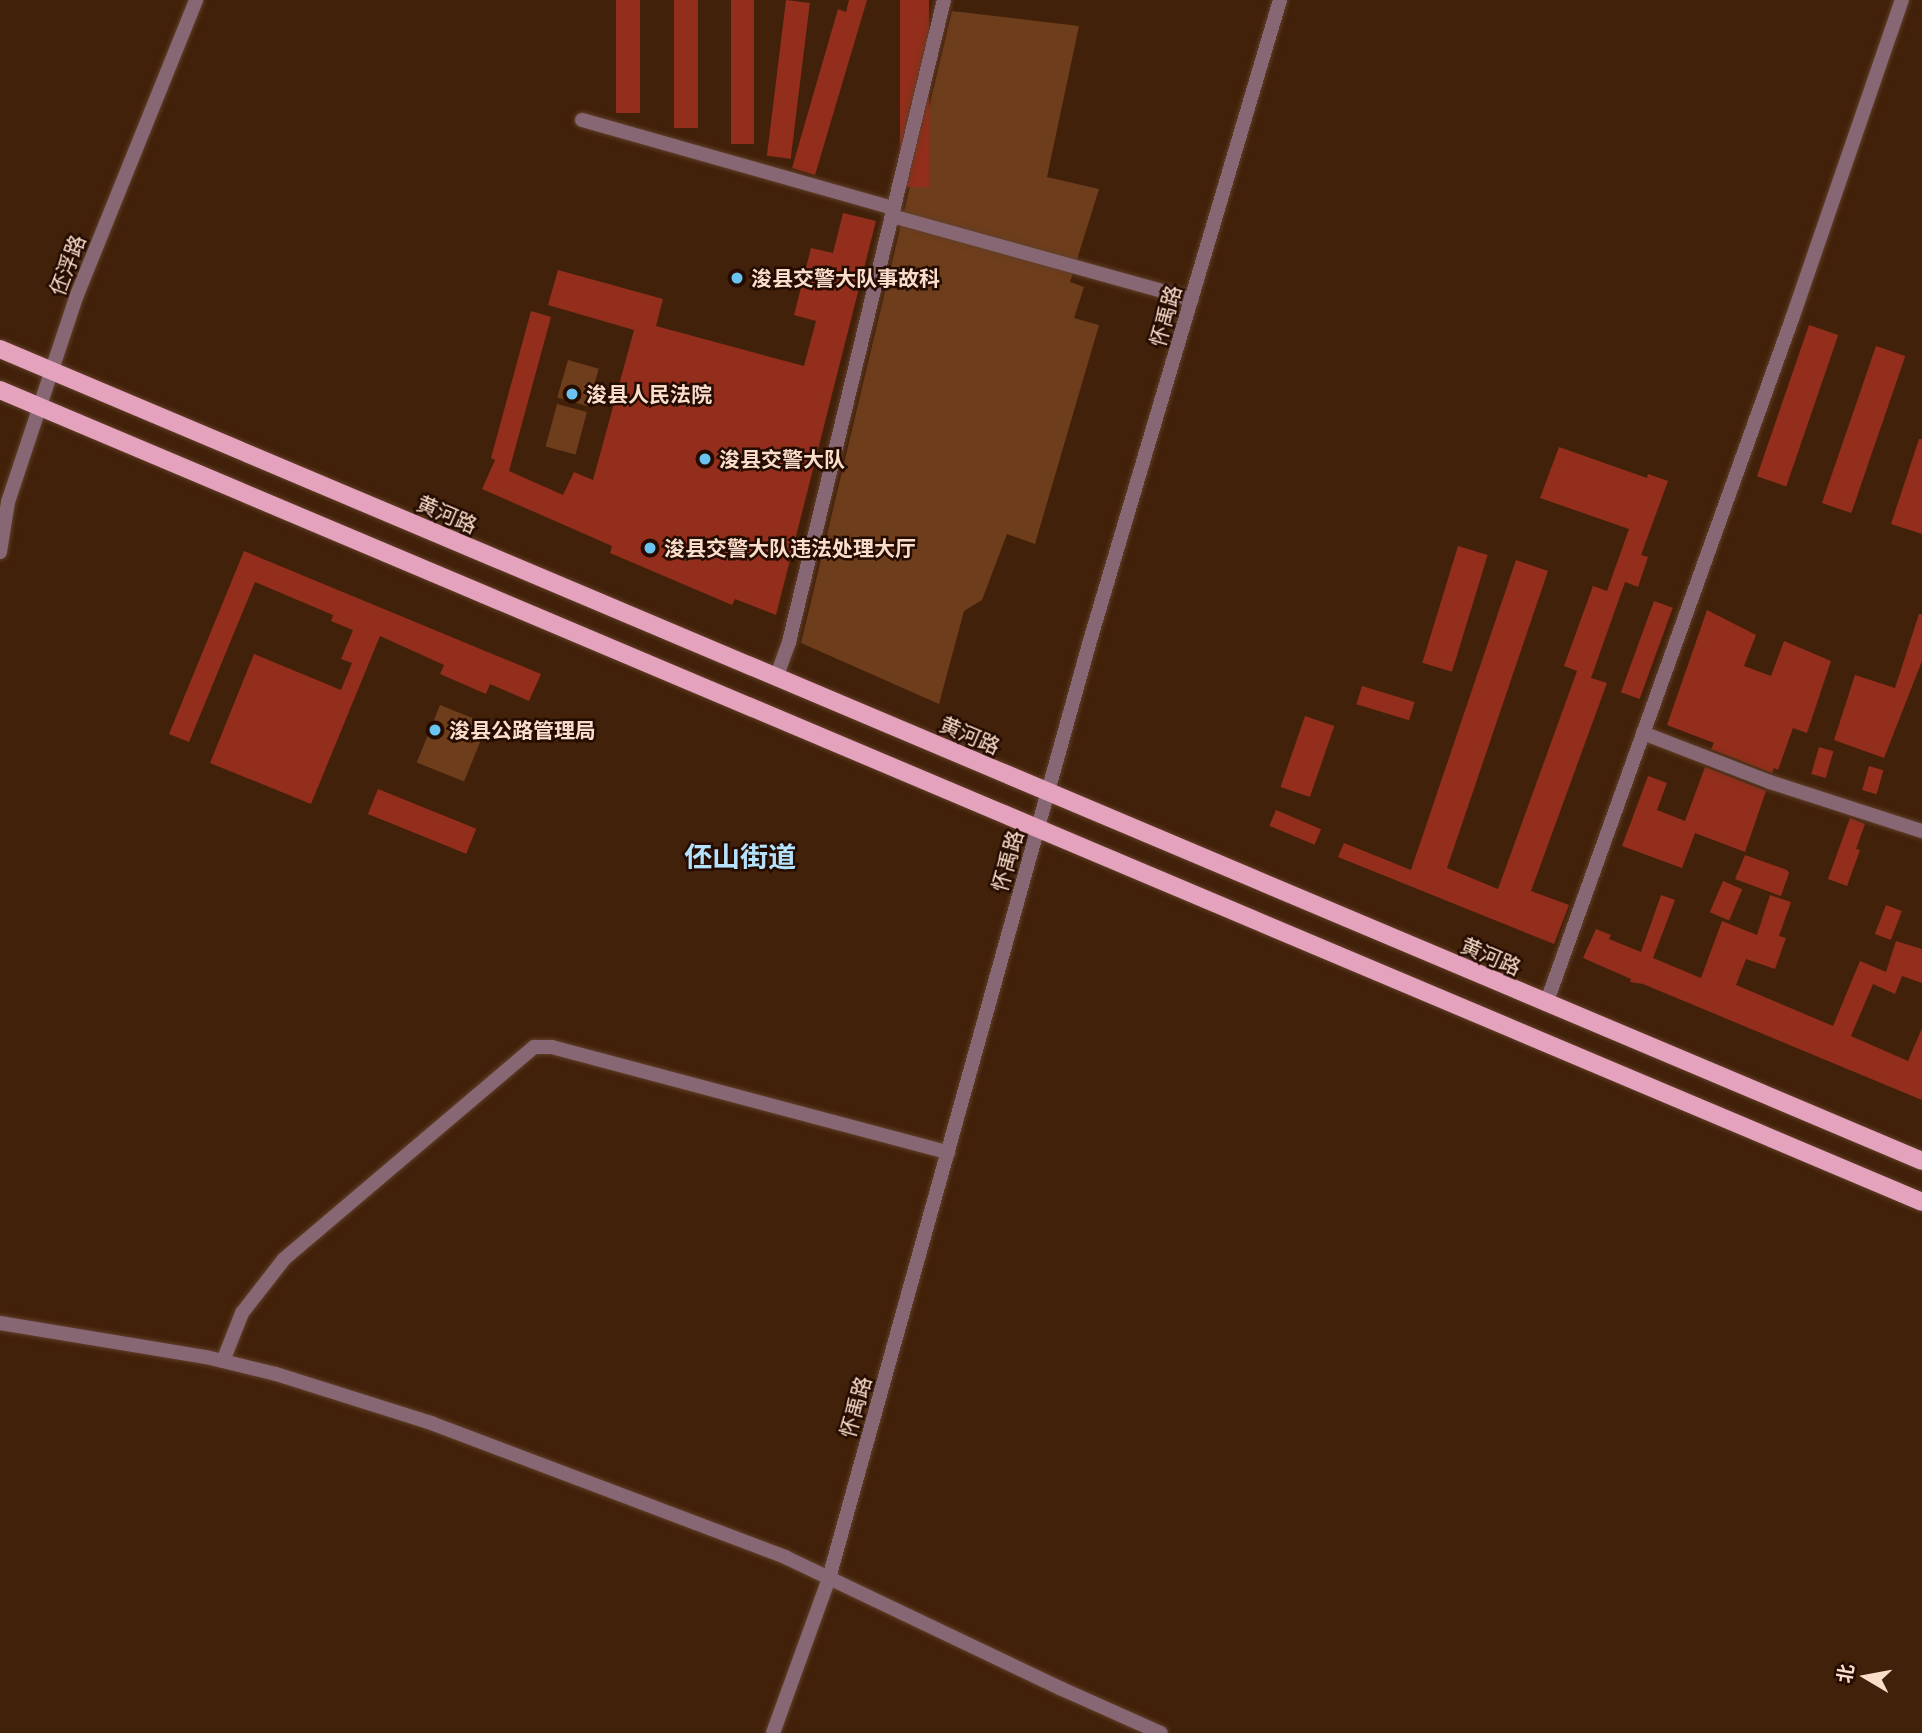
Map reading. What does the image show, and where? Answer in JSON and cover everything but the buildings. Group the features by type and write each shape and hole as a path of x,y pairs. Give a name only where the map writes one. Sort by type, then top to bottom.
{"main road":[{"name":"黄河路","path":"0,349 1922,1161"},
{"path":"0,390 1922,1202"}],"street":[{"name":"伾浮路","path":"0,552 8,502 77,295 196,0"},
{"path":"776,678 789,642 944,0"},
{"name":"怀禹路","path":"774,1733 829,1578 1048,793 1280,0"},
{"path":"1546,1004 1902,0"},
{"path":"582,120 1192,299"},
{"path":"1643,733 1770,782 1922,831"},
{"path":"223,1361 242,1313 284,1259 534,1047 552,1047 948,1152"},
{"path":"0,1322 223,1361 276,1374 431,1423 785,1557 1161,1733"}],"shaded area":[{"path":"952,11 1079,26 1047,177 1099,189 1070,282 1084,287 1074,318 1099,325 1035,544 1007,534 982,600 964,611 939,704 801,643"},
{"path":"568,360 599,369 588,406 557,397"},
{"path":"557,404 587,412 576,455 546,447"},
{"path":"440,705 487,724 464,782 417,762"}],"place":[{"name":"浚县交警大队事故科","path":"737,278"},
{"name":"浚县人民法院","path":"572,394"},
{"name":"浚县交警大队","path":"705,459"},
{"name":"浚县交警大队违法处理大厅","path":"650,548"},
{"name":"浚县公路管理局","path":"435,730"}],"district":[{"name":"伾山街道","path":"740,857"}]}
